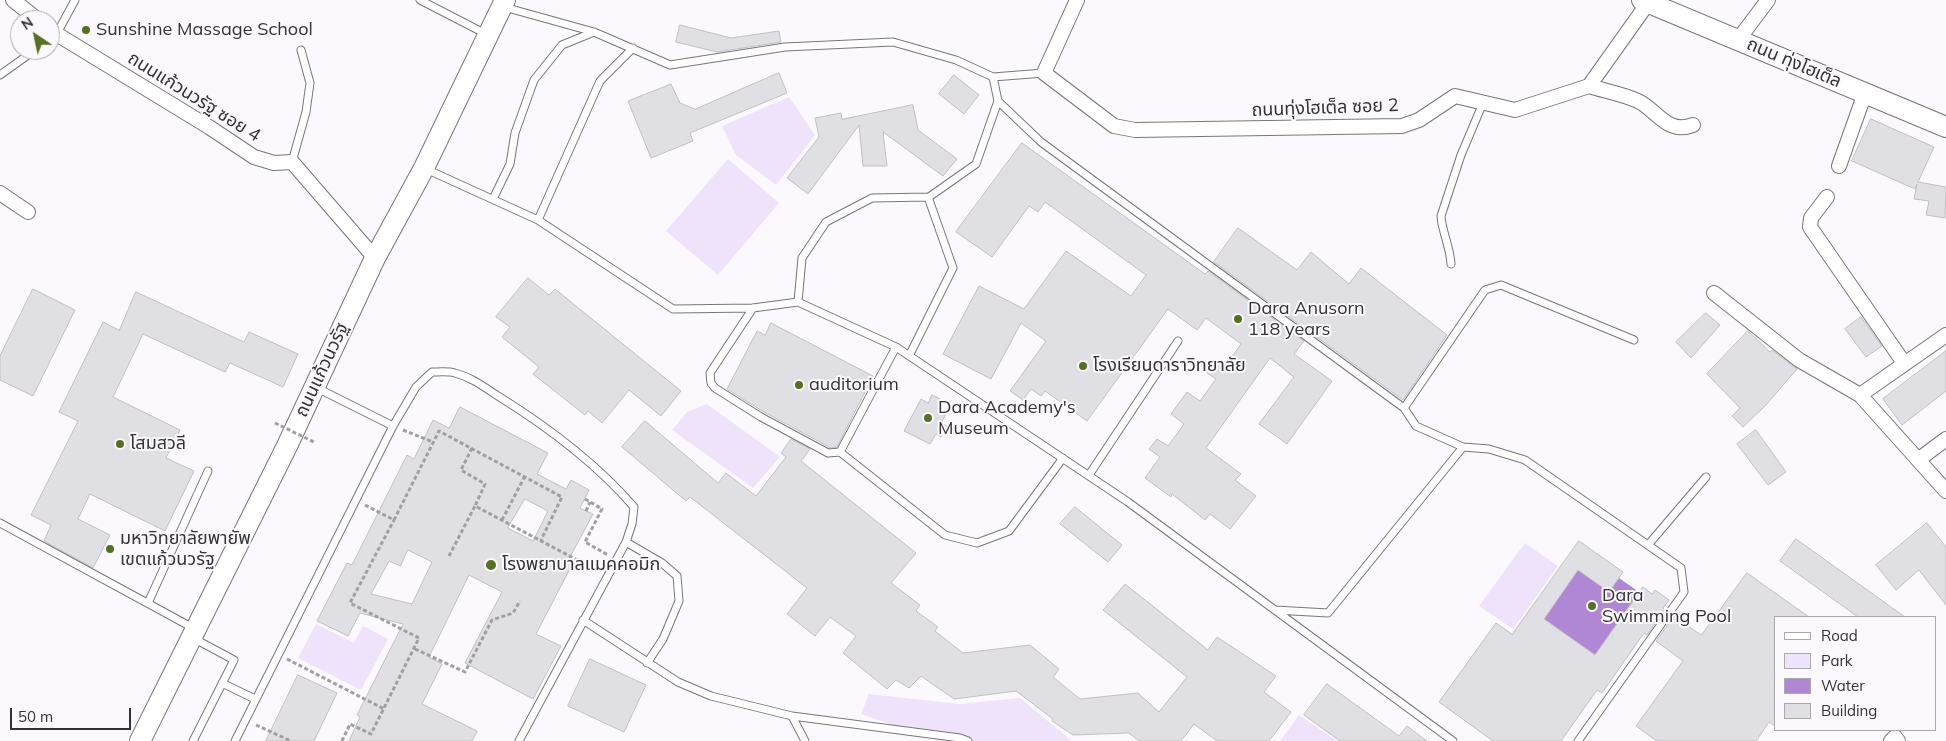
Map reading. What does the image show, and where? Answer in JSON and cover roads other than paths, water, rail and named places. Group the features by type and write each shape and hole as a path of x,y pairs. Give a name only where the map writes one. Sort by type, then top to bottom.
{"street":[{"path":"14,0 26,10"},
{"path":"1044,73 1077,0"},
{"path":"1738,40 1768,0"},
{"path":"1645,1 1589,86 1636,100 1663,122 1673,126 1692,125"},
{"name":"ถนน ทุ่งโฮเต็ล","path":"1645,1 1946,126"},
{"name":"ถนนแก้วนวรัฐ","path":"140,741 315,387 375,258 424,168 503,3"},
{"name":"ถนนแก้วนวรัฐ ซอย 4","path":"60,40 165,100 254,157 274,162 292,162"},
{"name":"ถนนทุ่งโฮเต็ล ซอย 2","path":"1044,73 1114,126 1135,130 1402,126 1419,120 1455,96 1514,110 1589,86"},
{"path":"1839,166 1865,93"},
{"path":"292,162 375,258"},
{"path":"0,193 28,212"},
{"path":"1827,197 1811,218 1810,227 1904,363"},
{"path":"1714,293 1799,360 1860,395 1946,491"},
{"path":"1860,395 1946,335"},
{"path":"1918,460 1946,438"},
{"path":"1891,741 1895,737 1898,741"}],"lane":[{"path":"60,23 75,0"},
{"path":"420,0 488,36"},
{"path":"503,3 594,32 670,65 785,47 893,42 956,60 993,76 1044,73"},
{"path":"493,199 510,164 515,133 534,80 562,45 594,32"},
{"path":"538,220 600,81 633,48"},
{"path":"292,162 306,112 310,82 301,50"},
{"path":"0,75 21,60"},
{"path":"798,302 802,258 826,222 872,198 928,197 976,164 998,101 993,76"},
{"path":"998,101 1041,142 1404,408 1416,426 1463,447 1489,449 1525,460 1681,568 1684,592 1578,741"},
{"path":"1451,264 1450,247 1442,225 1442,216 1461,155 1483,103"},
{"path":"424,168 538,220 673,309 752,308 798,302 896,347 1089,475 1452,741"},
{"path":"909,356 953,268 928,197"},
{"path":"1404,408 1485,290 1501,285 1634,340"},
{"path":"752,308 710,373 711,383 715,388 761,417 828,453 840,452 945,535 977,543 1009,531 1062,458"},
{"path":"1089,475 1178,341"},
{"path":"840,452 896,347"},
{"path":"235,741 393,426 416,387 432,372 453,372 469,378 529,415 587,460 615,485 634,507 632,524 626,542 520,741"},
{"path":"315,387 393,426"},
{"path":"1274,610 1328,613 1463,447"},
{"path":"148,603 208,471"},
{"path":"1648,545 1706,477"},
{"path":"0,523 148,603 234,660 193,741"},
{"path":"626,542 662,563 678,576 679,602 663,638 647,663"},
{"path":"583,620 678,682 711,696 792,716 960,738 968,741"},
{"path":"222,683 255,699"},
{"path":"792,716 805,741"}],"water":[{"name":"Dara Swimming Pool","path":"1578,570 1609,591 1619,578 1639,592 1595,655 1544,619"}],"place":[{"name":"Sunshine Massage School","path":"86,30"},
{"name":"Dara Anusorn 118 years","path":"1238,319"},
{"name":"โรงเรียนดาราวิทยาลัย","path":"1083,366"},
{"name":"auditorium","path":"799,385"},
{"name":"Dara Academy's Museum","path":"928,418"},
{"name":"โสมสวลี","path":"120,444"},
{"name":"มหาวิทยาลัยพายัพ เขตแก้วนวรัฐ","path":"110,549"},
{"name":"โรงพยาบาลแมคคอมิก","path":"491,565"},
{"name":"Dara Swimming Pool","path":"1592,606"}]}
